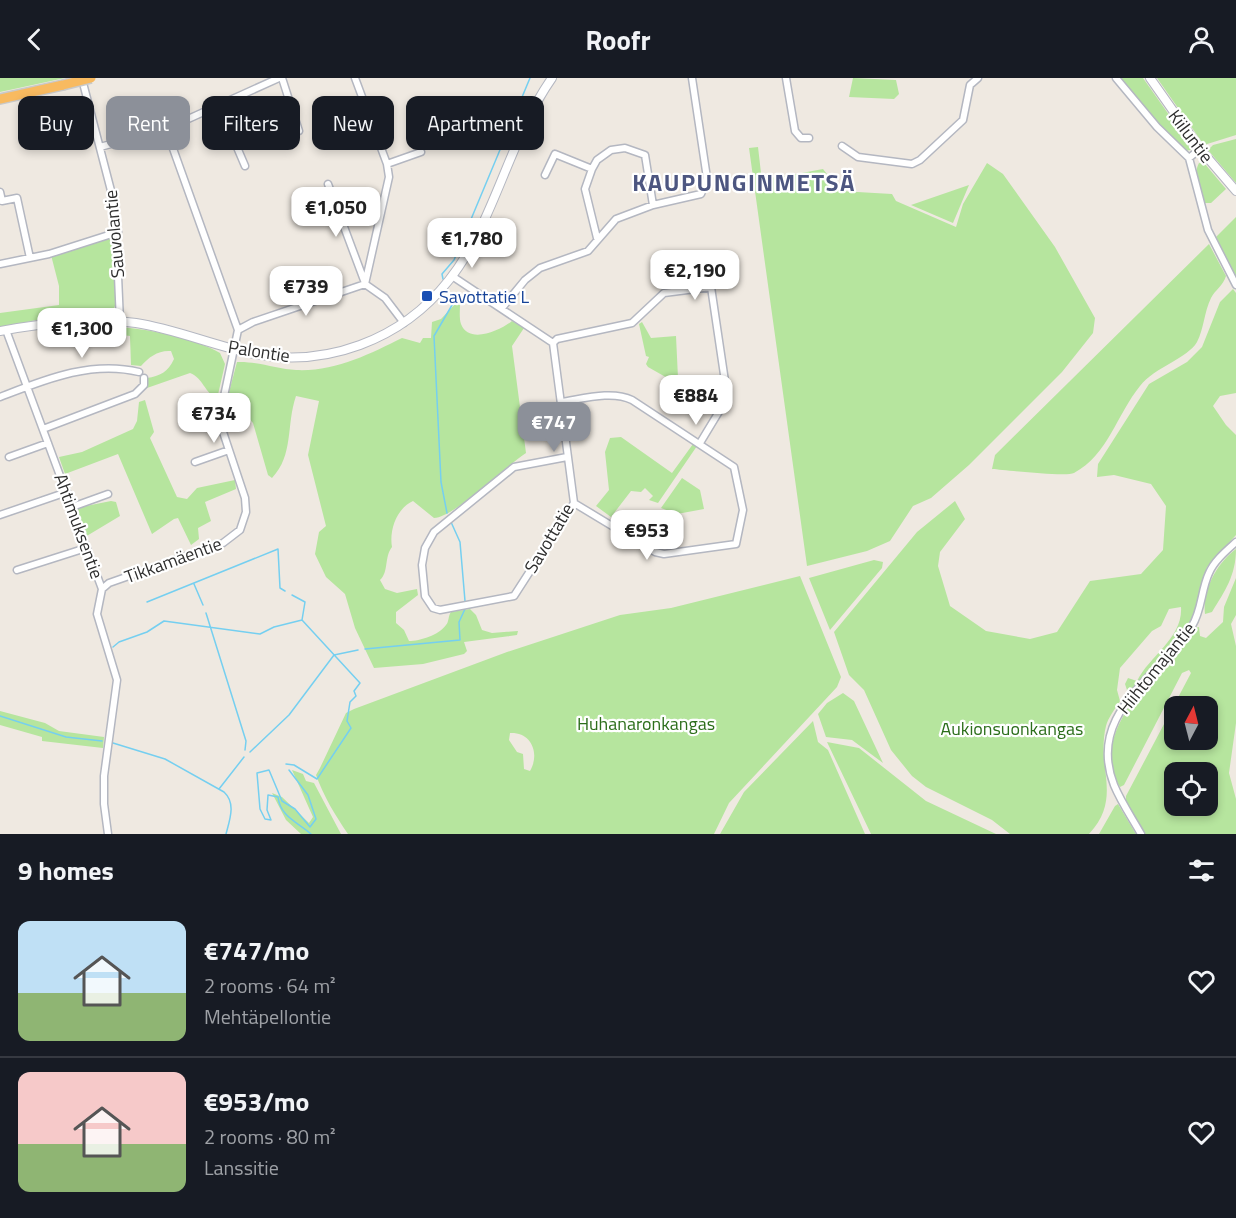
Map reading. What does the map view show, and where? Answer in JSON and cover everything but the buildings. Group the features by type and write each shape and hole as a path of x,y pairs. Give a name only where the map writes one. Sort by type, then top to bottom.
{"highway":[{"path":"0,99 91,78"}],"street":[{"name":"Sauvolantie","path":"82,78 115,206 118,232 120,322"},
{"path":"239,96 280,78 286,96"},
{"path":"355,78 387,164 389,183 365,284"},
{"name":"Palontie","path":"3,331 56,323 120,322 180,333 236,350 280,358 323,356 362,345 404,323 422,308 452,276 477,231 528,117 552,78"},
{"path":"502,308 525,280 540,268 588,251 616,219 653,205 694,198 701,194 707,178 692,78"},
{"path":"786,78 795,131 801,138 809,138"},
{"path":"842,146 858,158 912,164 920,160 963,120 970,85 978,78"},
{"path":"1116,78 1157,127 1189,158 1208,230 1236,285"},
{"name":"Kiiluntie","path":"1150,78 1200,149 1236,191"},
{"path":"100,147 106,145"},
{"path":"597,238 585,189 597,160 611,150 625,148 645,155 653,205"},
{"path":"1189,158 1200,149"},
{"name":"Tikkamäentie","path":"102,589 109,583 198,553 236,535 244,525 246,506 219,414 236,350 238,330 173,150"},
{"path":"238,150 245,166"},
{"path":"387,164 421,152"},
{"path":"545,175 555,154 592,169"},
{"path":"328,184 365,284 385,298 404,323"},
{"path":"0,192 2,201 17,198 30,258"},
{"path":"0,264 30,258 118,232"},
{"path":"452,276 553,343 557,339 632,323 664,294 711,287 725,396 700,443"},
{"path":"238,330 365,284"},
{"name":"Ahtimuksentie","path":"3,331 27,387 102,589 97,614 117,680 103,791 108,834"},
{"name":"Savottatie","path":"553,343 574,503 514,596 440,610 433,608 425,596 422,565 425,548 434,532 514,467 533,461 567,457"},
{"path":"0,397 68,373 97,369 141,375 144,385 135,394 43,429"},
{"path":"561,402 605,396 626,397 735,467 743,510 736,544 664,554 655,552 574,503"},
{"path":"9,457 48,443"},
{"path":"195,462 229,450"},
{"path":"0,515 67,492"},
{"path":"72,507 108,494"},
{"name":"Hiihtomajantie","path":"1141,834 1111,775 1107,750 1111,727 1138,689 1191,627 1198,614 1209,573 1236,542"},
{"path":"17,570 86,548"}],"green space":[{"path":"0,78 65,78 0,92"},
{"path":"853,78 896,80 899,94 894,99 849,97"},
{"path":"1119,78 1143,78 1191,146 1191,150 1184,151 1160,127"},
{"path":"1157,78 1236,78 1236,135 1204,145"},
{"path":"1236,139 1236,183 1208,150 1213,145"},
{"path":"758,147 761,173 775,178 823,169 840,191 892,194 896,201 956,227 963,204 987,163 1003,174 1055,247 1095,318 1093,333 1062,372 969,465 931,498 913,506 890,541 867,551 807,566 749,148"},
{"path":"1199,163 1205,164 1226,189 1211,203 1205,203 1198,183 1196,173"},
{"path":"969,185 953,223 911,205"},
{"path":"1236,217 1236,277 1216,237"},
{"path":"107,238 114,239 116,303 111,317 50,317 0,328 0,313 59,305 59,286 51,255"},
{"path":"1209,244 1226,276 1211,298 1197,342 1193,348 1146,379 1095,456 1086,465 1069,474 992,469 995,455"},
{"name":"Aukionsuonkangas","path":"1233,289 1236,293 1236,393 1220,396 1213,406 1236,435 1236,535 1207,567 1193,618 1131,693 1128,693 1125,684 1128,678 1137,681 1171,637 1177,628 1181,607 1169,609 1161,626 1152,631 1120,668 1117,690 1120,701 1107,723 1104,741 1107,795 1105,808 1099,821 1089,834 1010,834 992,820 926,787 912,776 891,750 864,690 849,675 834,632 917,532 955,501 965,519 940,552 938,566 950,606 986,631 1030,639 1057,632 1090,581 1141,574 1163,550 1166,506 1151,484 1114,475 1097,477 1098,464 1149,384 1187,362 1202,347 1220,302"},
{"path":"457,302 460,304 461,324 471,334 485,334 512,321 524,328 512,346 526,453 466,501 443,516 434,518 413,501 407,504 395,520 392,547 385,573 380,580 385,589 397,593 417,589 418,595 396,612 396,623 404,630 409,641 424,639 439,632 447,624 451,612 470,609 476,615 482,630 492,633 518,631 517,635 464,642 467,651 464,654 423,664 374,668 355,628 345,594 326,577 315,554 319,532 326,526 308,455 319,401 296,396 287,450 284,460 272,478 268,475 253,423 246,415 225,407 237,362 310,370 351,361 402,338 420,343 423,338 431,338 432,322 441,319"},
{"path":"642,322 651,338 676,336 678,378 718,393 718,400 706,400 648,367 646,364 649,357 646,356 639,324"},
{"path":"103,328 130,328 163,333 195,342 220,353 225,364 217,399 198,378 190,373 147,388 147,378 163,373 172,363 174,359 171,351 154,355 141,366 131,365 130,336 100,332"},
{"path":"145,400 154,432 150,438 177,497 187,499 197,488 235,480 236,489 205,502 211,521 198,528 199,539 191,545 178,518 152,534 118,454 65,474 59,457 82,452 133,429 137,421 139,402"},
{"path":"621,437 672,473 693,444 697,446 658,503 649,500 653,496 645,488 641,492 631,491 611,517 596,506 609,490 605,452 610,438"},
{"path":"682,478 700,490 704,509 677,514 661,508"},
{"path":"116,502 120,516 85,537 76,508"},
{"path":"1236,549 1236,558 1229,582 1212,612 1205,614 1206,596 1212,578 1217,569"},
{"path":"874,560 883,562 882,568 830,630 809,578"},
{"name":"Huhanaronkangas","path":"800,576 841,677 837,687 729,803 714,834 348,834 330,806 316,775 346,713 507,652 620,615 671,608","holes":["510,733 518,734 529,740 534,751 530,771 524,769 523,754 517,752 509,740"]},
{"path":"1236,578 1236,615 1231,624 1236,646 1236,723 1229,773 1236,799 1236,834 1144,834 1126,802 1126,796 1164,724 1164,750 1218,750 1218,696 1179,696 1191,673 1189,670 1182,673 1170,696 1164,696 1164,708 1124,785 1120,787 1112,766 1112,745 1120,723 1148,681 1195,628 1199,627 1200,636 1206,638 1223,622 1224,607"},
{"path":"843,693 854,701 883,763 852,740 826,737 818,714 827,703"},
{"path":"0,711 45,723 59,731 104,737 103,748 42,741 42,737 0,725"},
{"path":"813,721 818,742 828,750 865,834 720,834 744,792"},
{"path":"827,742 859,748 926,801 996,834 871,834"},
{"path":"292,770 303,774 306,781 314,783 341,834 301,834 286,820 272,793 282,797 309,823 313,817"},
{"path":"1118,804 1136,834 1099,834 1115,806"}],"waterway":[{"path":"443,279 442,274 454,260 530,78"},
{"path":"447,513 441,482 434,336 455,300"},
{"path":"451,522 460,542 465,601"},
{"path":"147,602 278,549 280,588 285,591"},
{"path":"194,584 203,605"},
{"path":"286,764 294,765 317,779 351,728 347,721 350,702 356,696 354,691 360,683 302,620 305,602 292,595"},
{"path":"365,649 460,640 459,622 465,609"},
{"path":"206,613 246,741 245,750"},
{"path":"113,647 119,642 147,632 164,621 260,634 274,627 302,620"},
{"path":"250,752 289,715 334,655 358,650"},
{"path":"0,716 66,737 102,741"},
{"path":"113,743 165,759 224,792 231,806 226,834"},
{"path":"219,789 244,757"},
{"path":"289,770 308,795 316,819 310,827 295,809 282,801 269,770 257,773 260,809 265,819 271,820 267,810 268,795 278,797 279,804 286,814 311,834"}],"place":[{"name":"Savottatie L","path":"427,296"}],"district":[{"name":"KAUPUNGINMETSÄ","path":"744,182"}]}
